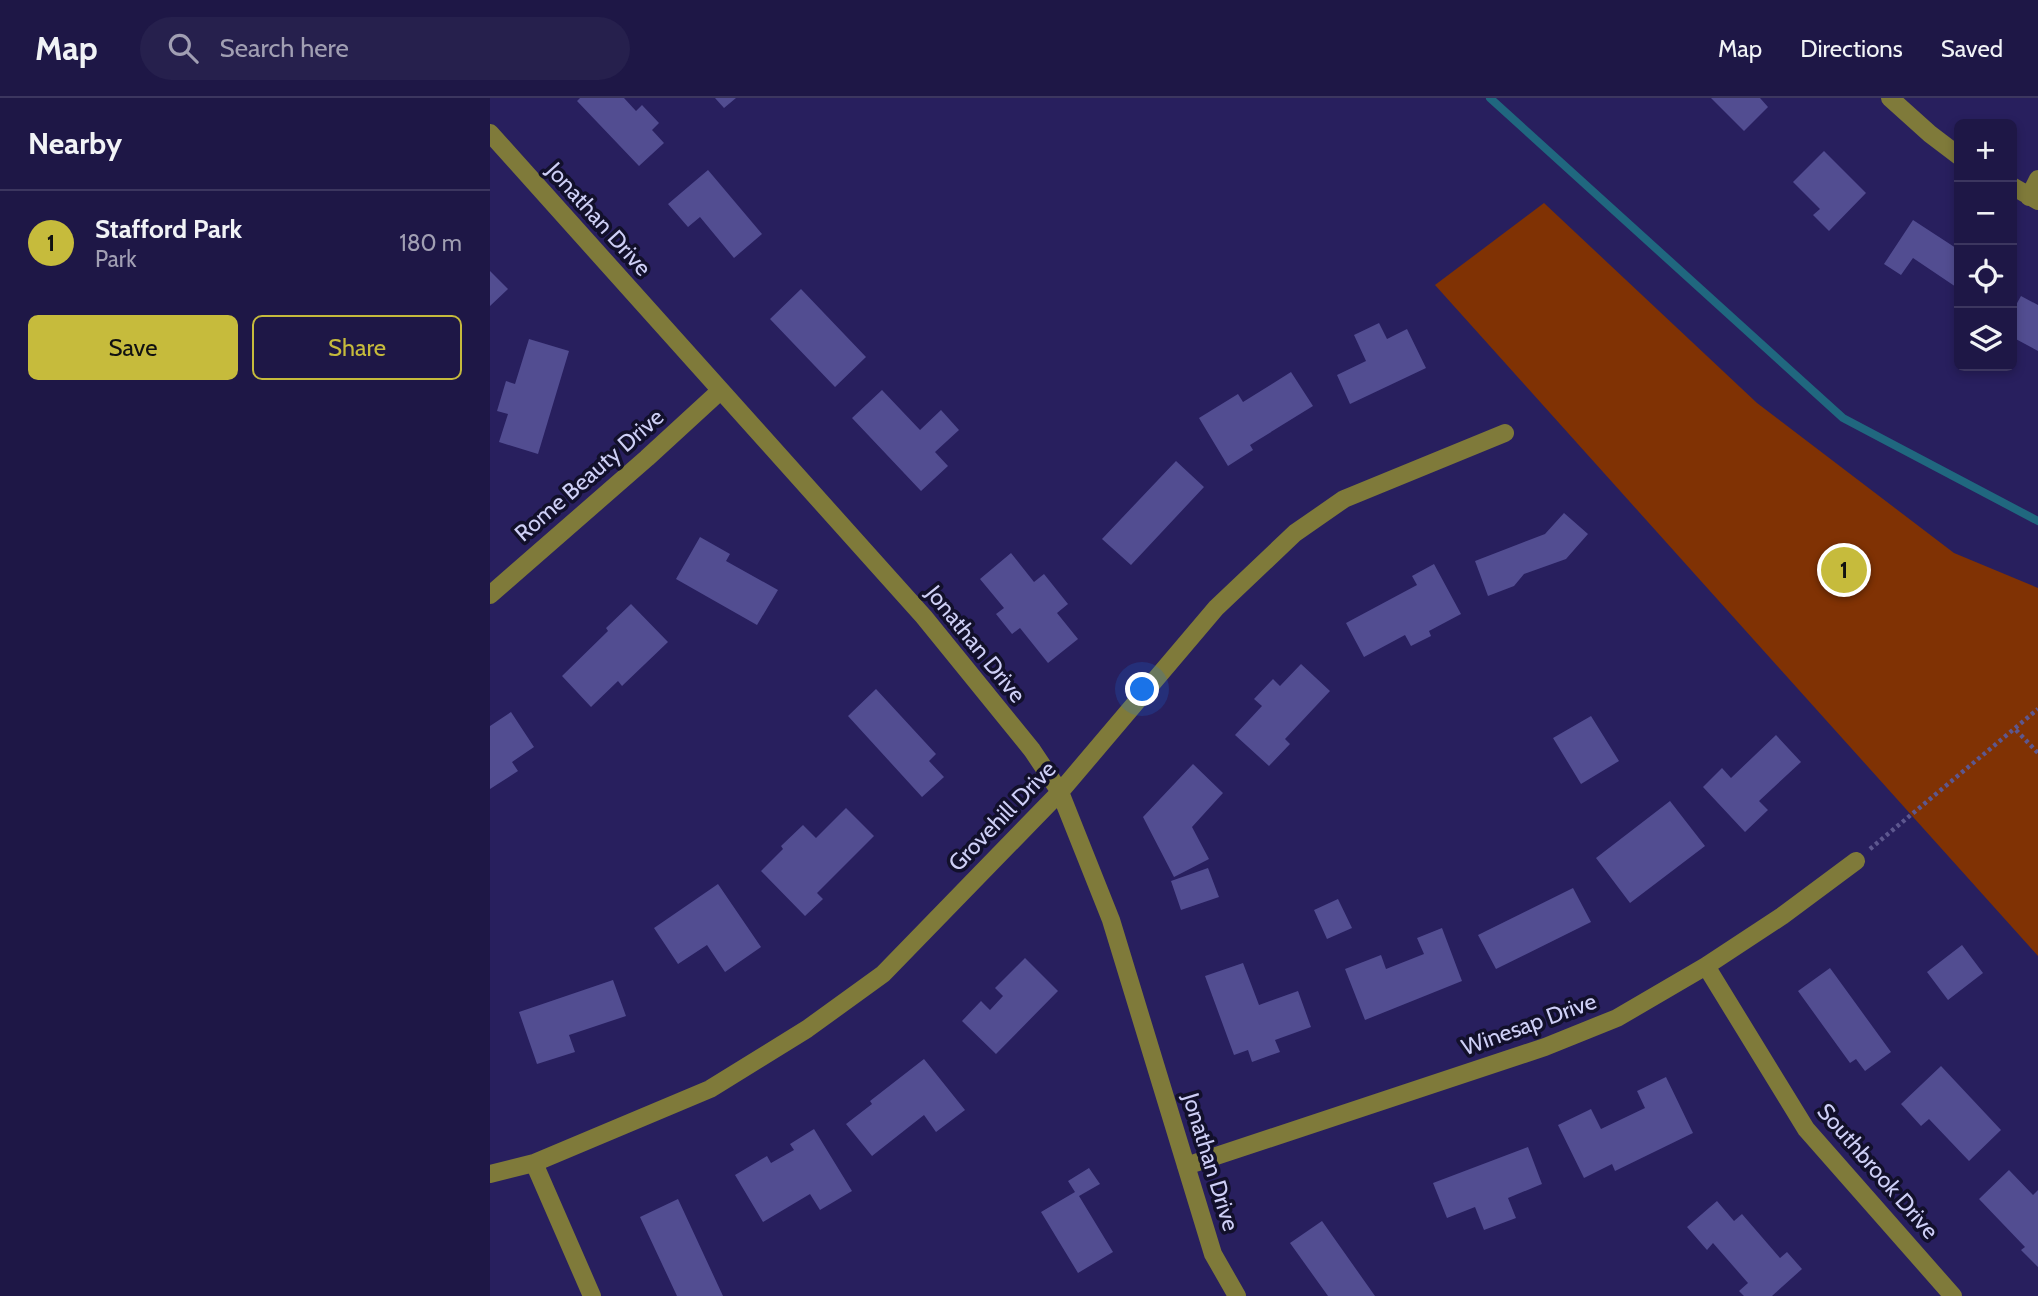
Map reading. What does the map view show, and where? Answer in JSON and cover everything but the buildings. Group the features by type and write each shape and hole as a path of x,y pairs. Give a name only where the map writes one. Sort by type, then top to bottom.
{"street":[{"path":"1890,98 1954,152"},
{"name":"Jonathan Drive","path":"490,133 924,617 1032,750 1060,792 1111,920 1213,1254 1237,1296"},
{"path":"2017,190 2034,199 2038,179"},
{"name":"Rome Beauty Drive","path":"490,595 720,391"},
{"name":"Grovehill Drive","path":"490,1174 534,1163 710,1089 807,1029 883,974 1060,792 1216,608 1295,533 1344,499 1505,433"},
{"name":"Winesap Drive","path":"1186,1166 1545,1047 1617,1017 1706,966 1782,916 1856,861"},
{"name":"Southbrook Drive","path":"1706,966 1806,1129 1953,1296"},
{"path":"534,1163 592,1296"}],"path":[{"path":"1856,861 2038,709"},
{"path":"2016,730 2038,753"}],"shaded area":[{"path":"1544,203 1757,403 1954,553 2038,588 2038,956 1435,285"}],"waterway":[{"path":"1490,98 1843,418 2038,521"}],"place":[{"name":"Stafford Park","path":"1844,570"}]}
